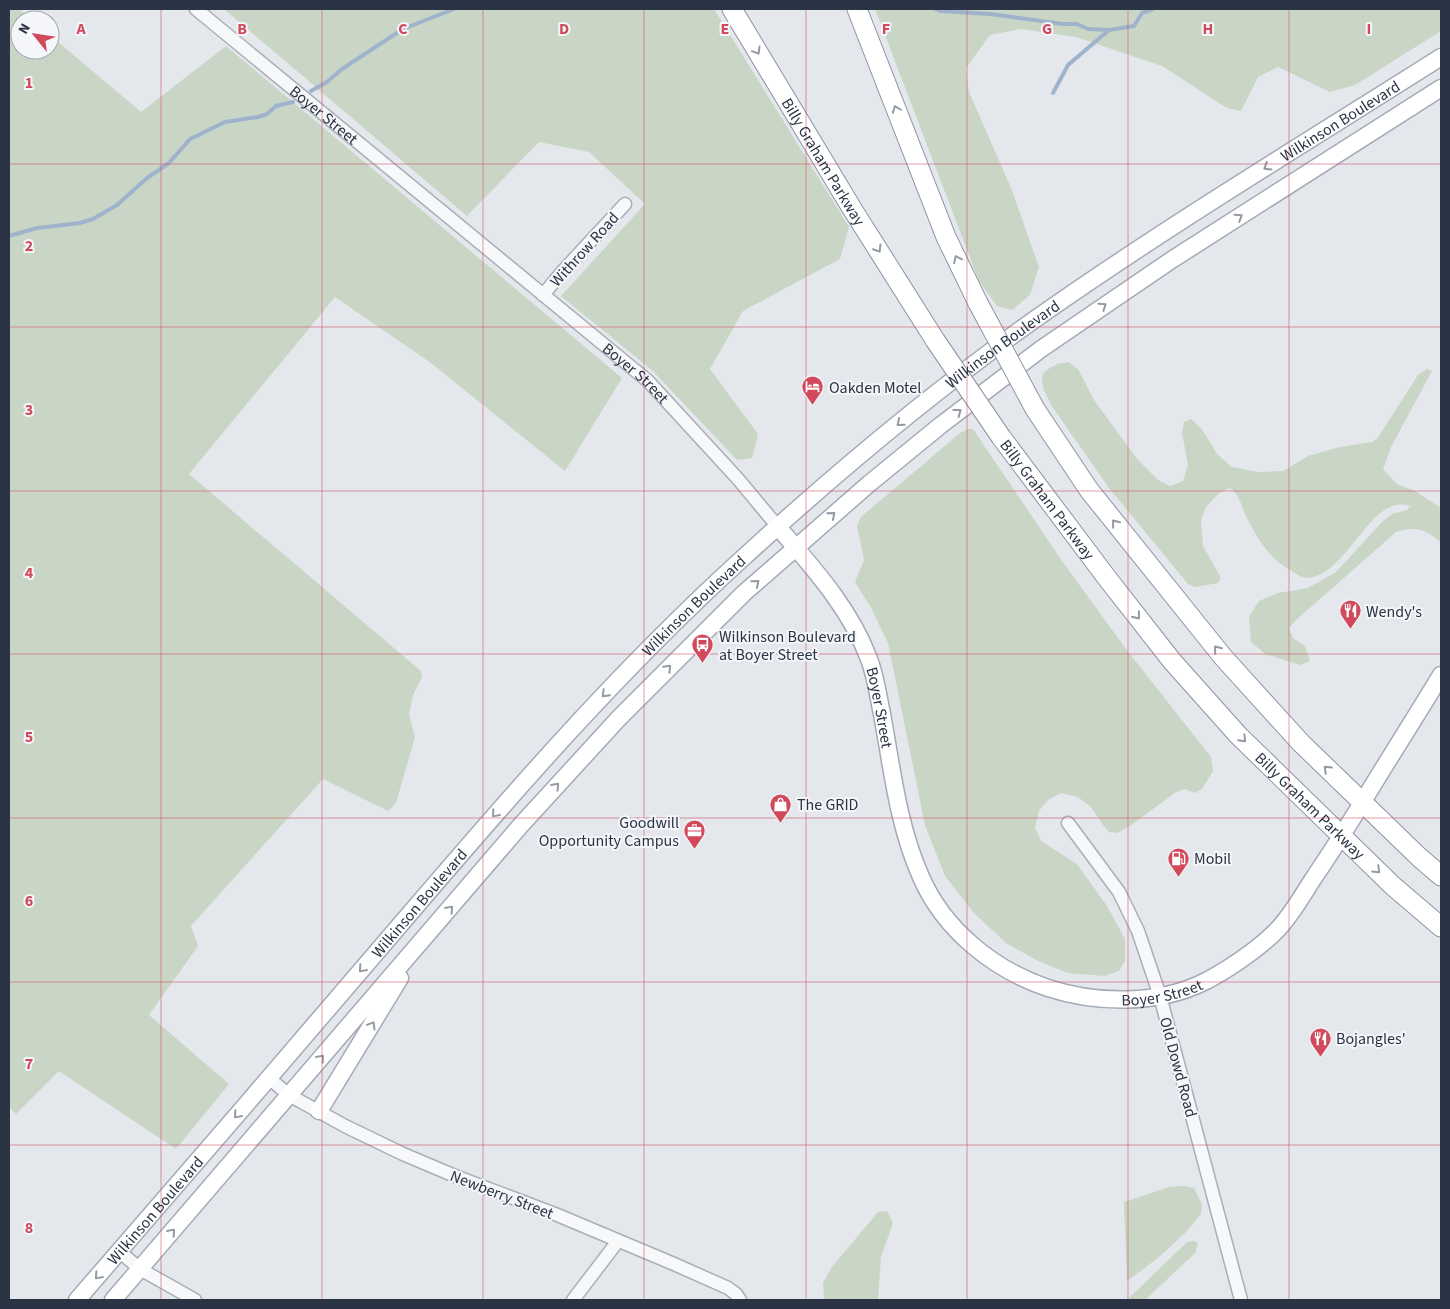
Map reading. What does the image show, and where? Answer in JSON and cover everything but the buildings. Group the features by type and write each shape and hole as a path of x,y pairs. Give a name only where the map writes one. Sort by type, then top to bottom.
{"highway":[{"name":"Billy Graham Parkway","path":"732,9 851,207 935,340 1001,436 1107,578 1172,661 1238,735 1393,886 1441,927"},
{"path":"857,9 946,236 978,303 1035,409 1089,490 1223,657 1300,743 1441,876"}],"main road":[{"name":"Wilkinson Boulevard","path":"77,1300 562,739 678,620 778,526 913,412 1037,318 1154,239 1441,57"},
{"name":"Wilkinson Boulevard","path":"113,1300 521,825 606,732 720,616 863,489 941,425 1041,349 1173,259 1441,88"},
{"path":"1071,296 1086,318"},
{"name":"Boyer Street","path":"778,526 846,610 870,660 902,820 910,850 921,878 930,894 950,922 973,945 994,962 1029,982 1058,991 1118,1000 1160,996 1183,991 1206,982 1246,958 1277,930 1294,910 1441,675"},
{"path":"319,1111 425,937"}],"street":[{"name":"Boyer Street","path":"196,9 656,388 778,526"},
{"name":"Withrow Road","path":"543,295 625,204"},
{"name":"Old Dowd Road","path":"1068,823 1119,892 1138,931 1160,996 1241,1300"},
{"name":"Newberry Street","path":"269,1078 289,1095 402,1154 555,1214 728,1288 740,1300"},
{"path":"573,1300 618,1241"},
{"path":"119,1251 140,1269 195,1300"}],"green space":[{"path":"9,9 19,9 20,10 10,10 10,60 60,60 60,43 141,112 226,46 622,378 565,471 431,363 335,297 189,474 421,671 422,677 413,695 409,715 415,737 396,803 388,811 323,779 191,926 198,946 149,1015 229,1084 176,1149 59,1071 16,1114 9,1107"},
{"path":"224,9 714,9 849,227 840,259 743,311 710,369 758,434 752,458 737,460 653,371 561,296 645,204 589,152 539,142 467,216"},
{"path":"875,9 1441,9 1441,31 1355,85 1330,92 1278,67 1258,77 1241,111 1227,108 1162,66 1076,37 1021,29 990,35 966,68 969,92 1011,188 1039,267 1030,295 1012,310 997,306 979,281"},
{"path":"1069,362 1078,369 1094,400 1137,459 1158,480 1170,486 1183,481 1188,465 1182,433 1184,422 1191,419 1202,429 1217,454 1232,467 1259,472 1283,471 1308,456 1340,447 1372,442 1377,439 1418,375 1427,369 1432,371 1391,447 1383,469 1397,484 1415,491 1441,508 1441,543 1420,530 1409,529 1396,532 1289,628 1293,638 1305,646 1310,661 1300,665 1265,654 1251,642 1249,617 1259,601 1278,593 1308,588 1336,572 1382,522 1392,514 1407,510 1410,506 1396,505 1383,511 1370,523 1334,565 1321,574 1306,578 1284,567 1264,547 1245,514 1238,496 1230,488 1219,493 1206,507 1201,520 1203,546 1221,578 1218,583 1195,587 1188,584 1109,488 1051,405 1043,388 1042,376 1045,371 1057,364"},
{"path":"973,429 1062,561 1126,649 1211,757 1213,771 1202,789 1195,793 1185,789 1176,792 1130,826 1117,833 1109,832 1091,807 1078,797 1061,793 1048,800 1039,811 1035,828 1041,841 1077,864 1107,906 1125,939 1125,961 1119,971 1105,976 1068,973 1038,961 1006,943 974,913 945,876 925,825 888,643 870,606 855,582 864,560 857,526 861,517 960,433"},
{"path":"1184,1186 1194,1188 1202,1204 1201,1214 1187,1231 1158,1258 1127,1281 1124,1202 1169,1187"},
{"path":"887,1211 893,1223 881,1257 878,1300 824,1300 823,1283 832,1267 878,1212"},
{"path":"1195,1241 1198,1244 1195,1253 1145,1300 1127,1300 1187,1242"}],"waterway":[{"path":"311,91 403,29 454,9"},
{"path":"935,9 1077,24 1088,29 1109,30 1134,26 1142,13 1153,9"},
{"path":"1053,93 1068,65 1109,30"},
{"path":"9,236 37,228 80,223 93,219 117,205 147,178 169,163 190,139 225,122 258,117 267,114 276,106 293,102"}],"place":[{"name":"Oakden Motel","path":"813,406"},
{"name":"Wendy's","path":"1350,630"},
{"name":"Wilkinson Boulevard at Boyer Street","path":"703,664"},
{"name":"The GRID","path":"781,823"},
{"name":"Goodwill Opportunity Campus","path":"695,850"},
{"name":"Mobil","path":"1178,877"},
{"name":"Bojangles'","path":"1320,1057"}]}
